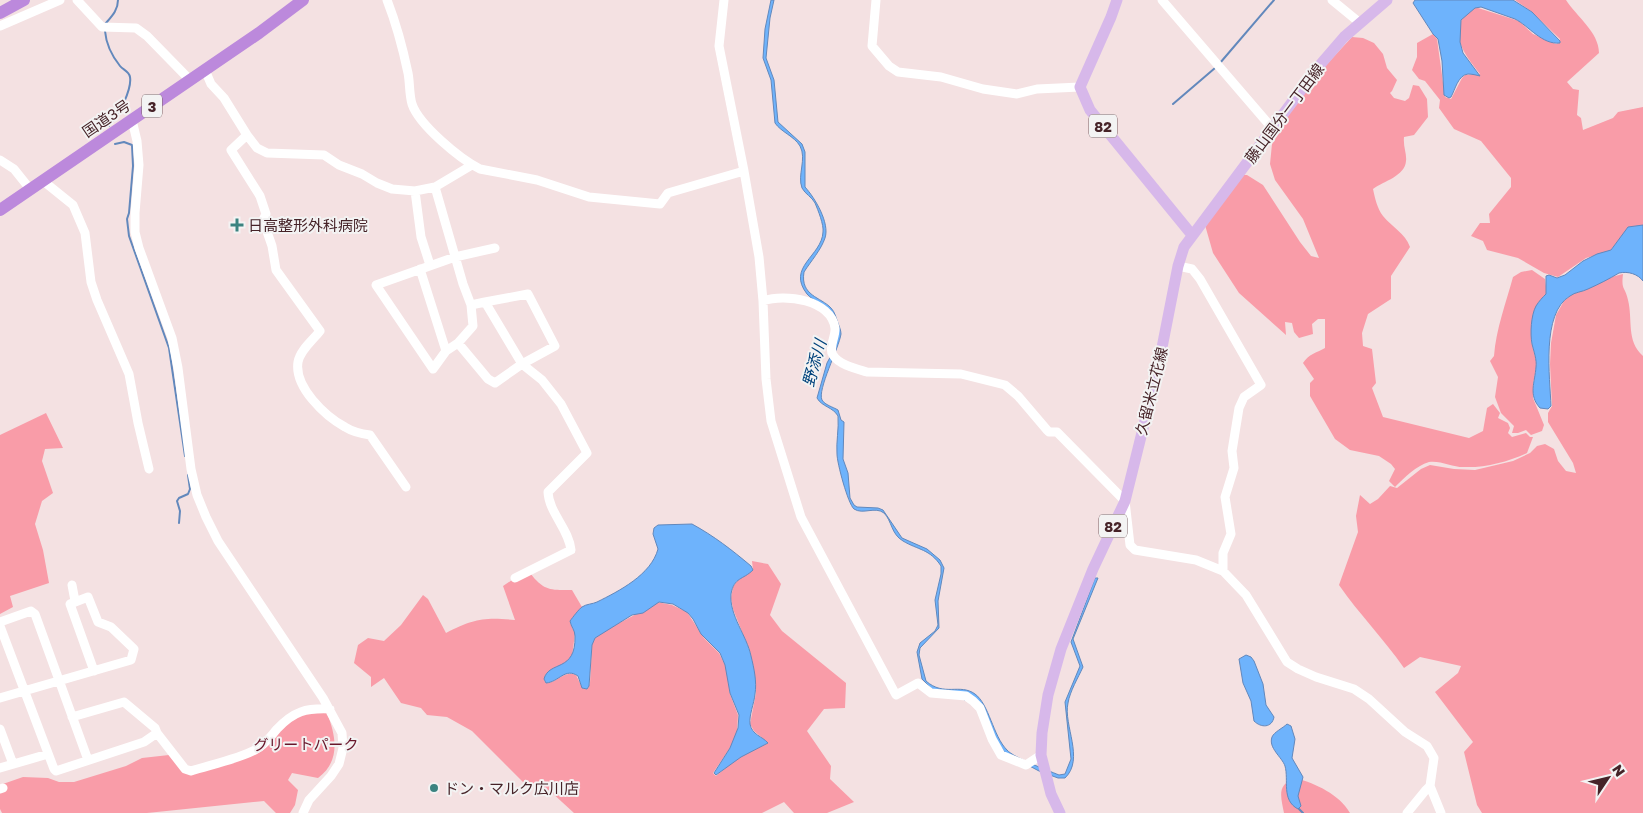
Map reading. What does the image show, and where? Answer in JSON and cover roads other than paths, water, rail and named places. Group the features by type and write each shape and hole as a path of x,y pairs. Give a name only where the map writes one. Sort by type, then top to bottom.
{"highway":[{"path":"0,13 24,0"},
{"name":"国道3号","path":"0,210 205,70 303,0"}],"main road":[{"path":"1080,87 1117,0"},
{"name":"藤山国分一丁田線","path":"1192,235 1319,66 1344,37 1387,0"},
{"name":"82","path":"1080,87 1090,110 1192,235"},
{"name":"久留米立花線","path":"1060,813 1051,794 1041,755 1042,733 1048,695 1061,649 1093,569 1125,501 1158,368 1178,266 1184,247 1192,235"}],"street":[{"path":"0,26 60,0"},
{"path":"77,0 105,27 136,28 147,36 190,80"},
{"path":"387,0 408,72 412,104 433,134 472,165 480,169 537,180 589,197 660,204 668,193 744,171"},
{"path":"724,0 719,46 759,257 766,379 771,421 801,516 896,695 918,683 931,693 966,696 980,708 992,739 1002,755 1026,765 1041,755"},
{"path":"876,0 872,46 889,66 898,72 941,76 983,90 1002,93 1017,94 1037,89 1080,87"},
{"path":"1162,0 1272,128"},
{"path":"1332,0 1360,23"},
{"path":"205,70 211,84 224,98 256,148 267,153 324,155 339,165 392,189 415,191 435,187 472,165"},
{"path":"132,120 137,141 139,165 135,213 136,232 145,269 172,338 178,368 191,469 197,495 218,541 330,709 342,733 343,748 339,764 331,776 309,800 303,813"},
{"path":"247,135 231,150 260,196 266,214 263,220 272,246 276,270 320,331 303,350 298,361 299,378 310,396 330,418 346,428 361,434 370,435 406,487"},
{"path":"0,160 14,169 30,189"},
{"path":"42,180 73,205 85,233 92,282 97,300 128,374 149,469"},
{"path":"435,187 455,257 462,284 471,305 473,326 458,343 446,350 433,369 376,285 455,257 495,248"},
{"path":"415,191 421,237 430,266"},
{"path":"1178,266 1192,269 1200,279 1261,385 1244,397 1239,408 1232,451 1234,468 1225,497 1231,534 1223,553 1223,571"},
{"path":"420,269 446,350"},
{"path":"458,343 495,384 522,364 555,346 528,294 471,305"},
{"path":"763,301 791,298 824,309 830,314 835,328 831,352 834,357 853,368 867,372 961,374 1006,385 1049,432 1057,432 1125,501 1130,545 1134,550 1196,560 1223,571 1246,595 1287,662 1316,677 1354,689 1369,699 1405,732 1427,746 1434,758 1430,786 1441,813"},
{"path":"485,302 522,364 542,380 561,404 587,453 548,492 549,500 570,542 571,550 515,578"},
{"path":"72,585 76,601"},
{"path":"0,698 24,690 94,671 131,660 134,649 111,627 98,622 88,597 70,604 94,671"},
{"path":"0,622 31,611 35,614 88,760"},
{"path":"0,626 54,769 56,770 144,742 157,733"},
{"path":"72,716 124,702 155,728 185,769 191,772 253,751 264,744 292,715 316,708 330,709"},
{"path":"0,729 13,764"},
{"path":"0,768 48,754"},
{"path":"1407,813 1430,786"}],"water":[{"path":"771,0 774,0 770,18 766,58 774,80 778,122 802,144 805,152 805,187 817,204 824,218 825,238 804,272 804,280 808,291 827,304 832,310 841,331 821,395 823,402 838,410 841,420 844,422 843,459 848,473 850,498 857,507 883,510 902,538 927,549 940,560 944,568 938,601 939,628 920,648 919,655 926,681 939,688 964,690 975,694 984,705 998,737 1007,750 1023,760 1059,775 1065,774 1071,759 1065,702 1080,666 1071,642 1095,578 1098,578 1073,639 1083,667 1072,689 1068,703 1067,712 1073,761 1071,770 1065,778 1058,778 1039,771 1005,753 998,743 980,705 932,689 922,679 917,652 920,643 935,631 938,625 935,600 941,566 933,556 899,538 884,513 877,510 858,511 854,509 849,500 837,459 838,416 817,398 827,363 834,350 832,312 807,294 802,285 801,276 803,269 821,240 823,226 815,203 802,188 803,156 800,146 775,123 771,80 763,58 765,29"},
{"path":"1415,0 1513,0 1532,12 1560,43 1547,41 1515,19 1481,7 1475,8 1461,20 1460,42 1463,53 1480,76 1470,74 1462,77 1449,98 1444,95 1442,61 1438,39 1413,3"},
{"path":"1643,225 1643,281 1633,274 1619,273 1572,295 1561,304 1555,316 1549,347 1551,406 1548,409 1540,408 1536,403 1533,393 1536,364 1531,330 1534,310 1538,302 1546,294 1546,276 1549,275 1557,278 1565,275 1583,261 1611,250 1628,227"},
{"path":"692,524 730,549 751,566 753,570 734,584 731,602 735,618 749,648 755,675 756,689 750,717 751,728 768,743 741,757 716,775 714,773 730,748 738,728 739,715 730,693 725,665 720,653 701,634 688,613 673,604 659,602 643,613 632,615 595,638 592,645 589,686 587,689 582,688 578,676 569,673 551,682 546,683 544,679 551,669 567,661 571,656 575,636 570,621 579,609 615,593 649,567 658,549 653,534 654,528 658,525"},
{"path":"1246,655 1254,661 1263,684 1266,705 1274,717 1273,721 1266,726 1254,721 1251,701 1243,683 1239,659"},
{"path":"1287,724 1291,726 1295,739 1292,758 1303,777 1298,796 1301,806 1298,809 1289,800 1287,795 1285,766 1271,741 1275,733"}],"waterway":[{"path":"106,23 116,10 118,0"},
{"path":"1220,63 1274,0"},
{"path":"105,31 112,54 130,77 129,88 124,102 109,126"},
{"path":"1173,104 1215,68"},
{"path":"115,144 124,142 132,145 133,166 127,219 129,236 169,348 185,456"},
{"path":"179,523 180,511 177,501 188,494 190,489 188,475"},
{"path":"1299,809 1303,813"}],"place":[{"name":"日高整形外科病院","path":"237,225"},
{"name":"ドン・マルク広川店","path":"434,788"}],"water label":[{"name":"野添川","path":"814,363"}],"park label":[{"name":"グリートパーク","path":"306,744"}]}
